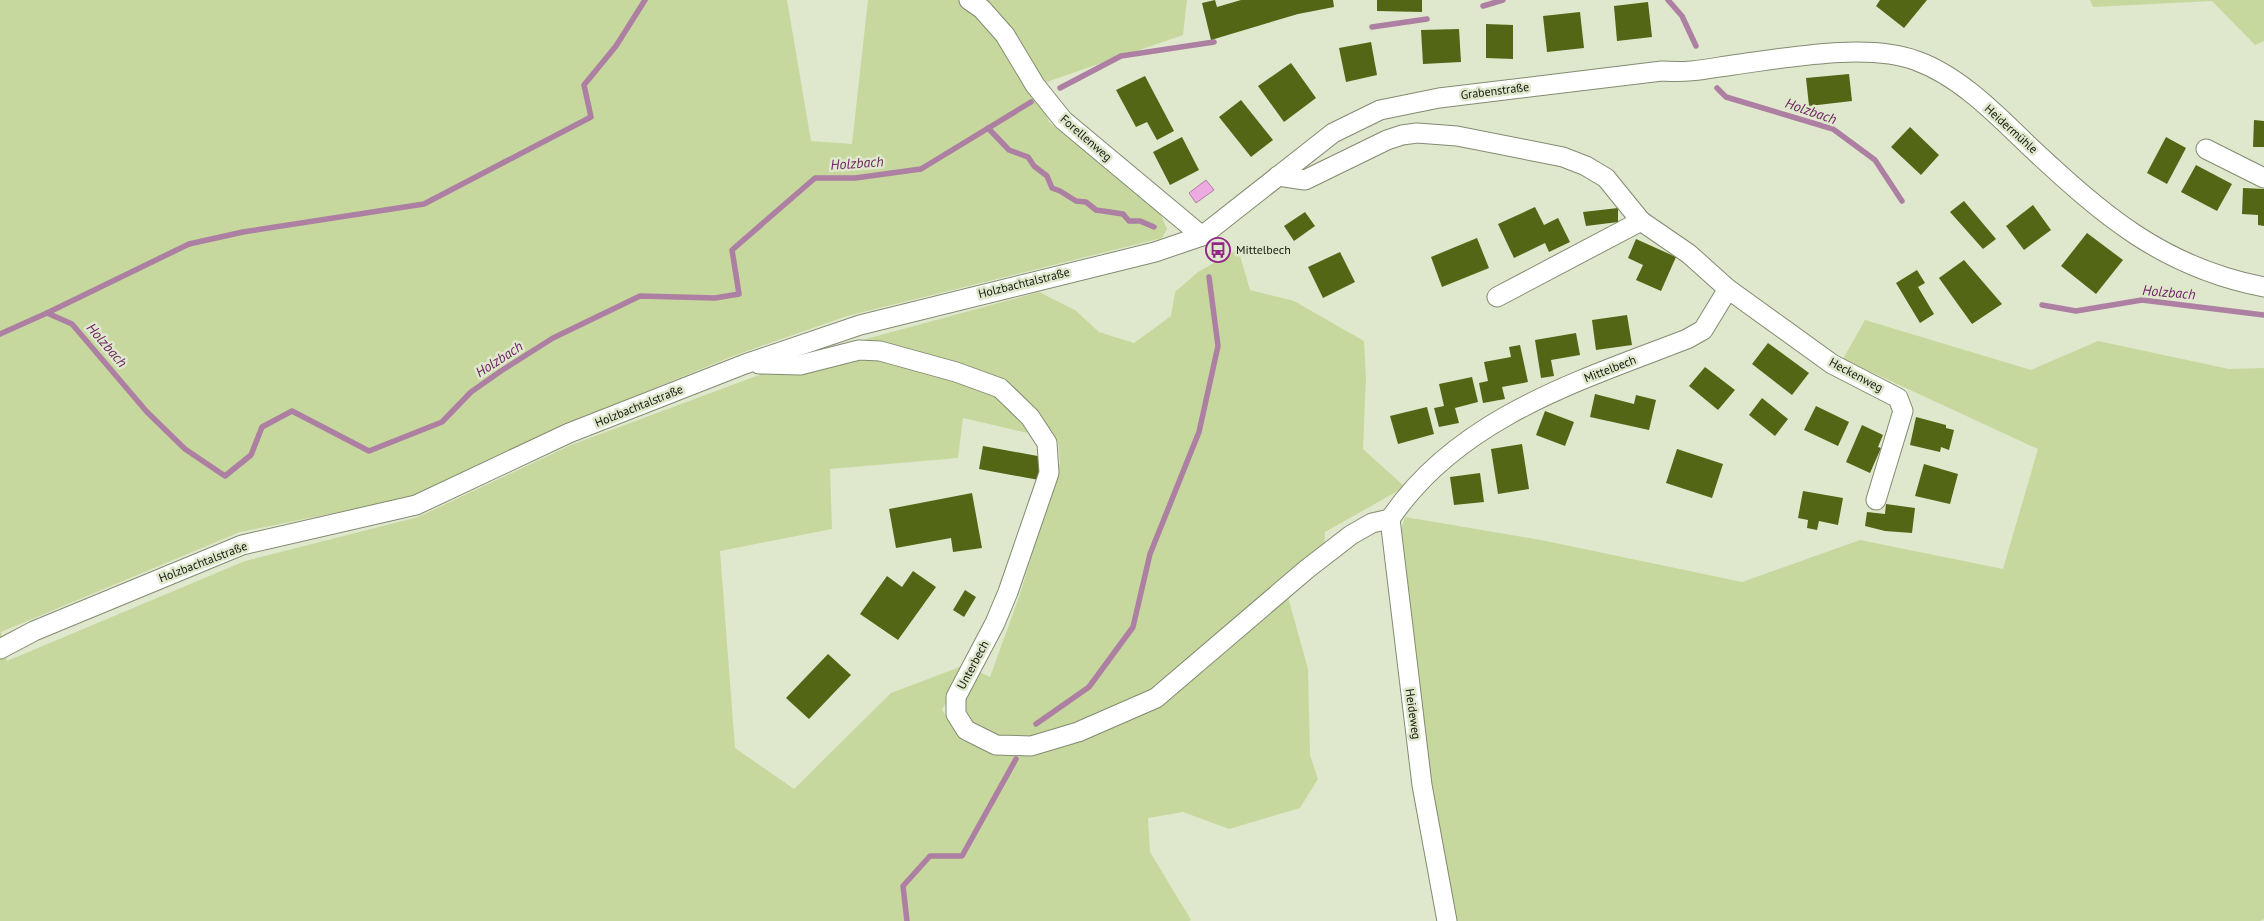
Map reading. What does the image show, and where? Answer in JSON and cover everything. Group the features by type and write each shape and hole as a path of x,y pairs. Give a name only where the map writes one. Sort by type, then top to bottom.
{"street":[{"name":"Forellenweg","path":"969,0 982,9 1005,35 1035,85 1063,120 1202,236"},
{"name":"Heidermühle","path":"1732,65 1872,52 1898,55 1918,61 1943,74 1964,89 2008,126 2086,199 2155,248 2196,268 2264,286"},
{"name":"Grabenstraße","path":"1278,176 1332,133 1380,110 1438,98 1662,71 1687,73 1732,65"},
{"path":"1278,176 1305,180 1387,140 1417,133 1457,136 1563,157 1586,166 1606,178 1641,221 1689,254 1728,289"},
{"path":"2206,149 2264,178"},
{"name":"Holzbachtalstraße","path":"0,649 34,631 242,546 416,506 569,433 746,364 860,325 1154,252 1202,236 1278,176"},
{"path":"1497,296 1641,221"},
{"name":"Heckenweg","path":"1728,289 1832,364 1898,398 1903,411 1876,500"},
{"name":"Mittelbech","path":"1394,514 1416,484 1438,462 1492,423 1582,379 1687,339 1703,330 1728,289"},
{"name":"Unterbech","path":"746,364 800,365 859,350 880,351 956,372 1000,388 1030,417 1047,443 1049,473 1008,592 995,623 956,697 956,714 966,730 996,745 1031,746 1078,732 1156,698 1314,563 1365,527 1394,514"},
{"name":"Heideweg","path":"1394,514 1422,785 1447,921"}],"green space":[{"path":"0,0 787,0 811,141 852,144 868,0 1187,0 1183,35 1035,86 1049,122 1161,215 1167,229 1162,238 847,316 733,356 567,424 413,497 240,532 1,632 7,661 245,561 418,517 571,445 751,378 866,339 1039,292 1075,310 1099,332 1134,343 1171,316 1175,292 1198,272 1238,249 1250,290 1294,301 1364,341 1366,378 1363,449 1405,487 1325,532 1323,567 1288,597 1308,669 1310,755 1318,779 1300,808 1229,829 1183,812 1148,818 1150,852 1191,920 0,921","holes":["963,418 1058,440 1060,463 1019,597 990,677 977,671 963,700 963,709 971,722 984,731 1006,741 1002,756 961,740 942,710 965,665 891,693 794,789 735,748 720,551 832,529 830,469 958,458"]},
{"path":"2090,0 2264,0 2264,41 2255,45 2212,1 2093,7"},
{"path":"1865,320 2031,370 2098,341 2229,369 2264,368 2264,919 2260,921 1455,921 1430,787 1400,533 1405,517 1541,540 1742,582 1860,540 2003,569 2038,449 1843,359"}],"shaded area":[{"path":"1206,180 1214,190 1196,203 1189,193"}],"building":[{"path":"1215,0 1217,7 1241,0 1333,0 1334,7 1298,14 1211,40 1202,3"},
{"path":"1377,0 1422,0 1422,12 1377,11"},
{"path":"1880,0 1927,0 1904,28 1876,6"},
{"path":"1648,2 1652,37 1617,41 1614,6"},
{"path":"1580,12 1584,48 1547,52 1543,16"},
{"path":"1486,24 1513,25 1513,59 1486,58"},
{"path":"1459,29 1461,62 1423,64 1421,30"},
{"path":"1371,42 1377,75 1346,82 1339,48"},
{"path":"1291,63 1316,98 1284,122 1258,86"},
{"path":"1849,74 1852,101 1809,106 1806,78"},
{"path":"1145,76 1174,131 1157,140 1147,122 1136,127 1116,90"},
{"path":"1241,100 1273,140 1251,157 1219,117"},
{"path":"2254,120 2264,121 2264,147 2253,147"},
{"path":"1910,127 1939,155 1921,175 1891,147"},
{"path":"1182,137 1199,170 1170,185 1153,152"},
{"path":"2166,137 2186,148 2167,184 2147,173"},
{"path":"2196,165 2232,184 2217,211 2181,192"},
{"path":"2243,188 2264,189 2264,226 2258,225 2258,215 2242,214"},
{"path":"1964,201 1996,239 1983,249 1950,212"},
{"path":"2033,205 2051,230 2024,250 2006,226"},
{"path":"1535,207 1544,225 1558,218 1570,242 1549,252 1545,243 1514,258 1498,224"},
{"path":"1618,208 1618,222 1586,226 1583,212"},
{"path":"1305,212 1315,226 1294,241 1284,226"},
{"path":"2087,233 2123,260 2096,294 2061,266"},
{"path":"1477,238 1489,268 1442,287 1431,257"},
{"path":"1636,239 1676,257 1661,291 1636,280 1643,265 1628,258"},
{"path":"1340,252 1355,282 1323,298 1308,267"},
{"path":"1964,260 2002,304 1972,324 1939,278"},
{"path":"1917,270 1925,283 1918,287 1934,314 1920,323 1896,283"},
{"path":"1627,315 1632,345 1596,350 1592,320"},
{"path":"1576,333 1580,355 1551,360 1554,376 1541,378 1535,340"},
{"path":"1768,343 1809,373 1792,395 1752,364"},
{"path":"1520,345 1528,382 1502,387 1505,399 1483,403 1479,383 1488,381 1484,362 1511,357 1509,347"},
{"path":"1705,367 1735,390 1718,410 1689,386"},
{"path":"1472,377 1478,402 1455,408 1459,423 1439,427 1434,408 1444,406 1439,384"},
{"path":"1595,394 1634,404 1636,395 1656,400 1649,430 1590,417"},
{"path":"1762,398 1788,419 1775,436 1749,415"},
{"path":"1816,406 1849,422 1838,446 1804,430"},
{"path":"1427,407 1434,434 1398,444 1390,416"},
{"path":"1545,411 1574,422 1565,446 1536,435"},
{"path":"1916,417 1946,425 1946,428 1954,430 1949,450 1941,447 1940,452 1910,445"},
{"path":"1862,425 1883,435 1878,447 1881,448 1870,473 1846,462"},
{"path":"1522,444 1529,489 1498,494 1491,449"},
{"path":"983,446 1043,457 1039,480 979,469"},
{"path":"1677,449 1723,464 1712,498 1666,483"},
{"path":"1924,464 1958,474 1950,504 1915,496"},
{"path":"1480,473 1484,502 1454,505 1450,477"},
{"path":"1803,491 1843,498 1838,525 1819,521 1817,530 1807,528 1808,520 1798,518"},
{"path":"972,493 982,548 953,552 951,538 896,548 889,509"},
{"path":"1886,504 1915,508 1912,533 1885,531 1865,526 1867,512 1885,514"},
{"path":"913,571 936,587 898,640 860,614 887,576 902,587"},
{"path":"965,590 976,597 964,617 953,610"},
{"path":"828,654 851,675 809,719 786,698"}],"waterway":[{"path":"47,313 189,244 243,232 424,204 591,117 584,85 616,46 645,0"},
{"name":"Holzbach","path":"1483,6 1503,0"},
{"name":"Holzbach","path":"1668,0 1682,16 1696,46"},
{"name":"Holzbach","path":"1372,27 1427,19"},
{"name":"Holzbach","path":"1060,88 1121,56 1214,42"},
{"name":"Holzbach","path":"1717,88 1726,97 1833,129 1875,160 1902,201"},
{"name":"Holzbach","path":"0,334 47,313 72,324 147,412 185,449 225,476 251,455 262,427 292,411 369,451 442,422 471,392 501,371 553,338 640,296 715,298 739,294 732,250 815,178 855,178 921,169 1031,102"},
{"path":"988,128 1009,150 1028,157 1034,166 1047,176 1052,188 1076,201 1086,202 1096,210 1123,214 1129,221 1140,221 1154,227"},
{"path":"1036,724 1089,687 1133,627 1150,554 1199,432 1218,346 1209,277"},
{"name":"Holzbach","path":"2042,305 2076,311 2142,300 2264,315"},
{"path":"907,921 903,886 930,856 962,856 1016,759"}],"place":[{"name":"Mittelbech","path":"1218,250"}]}
